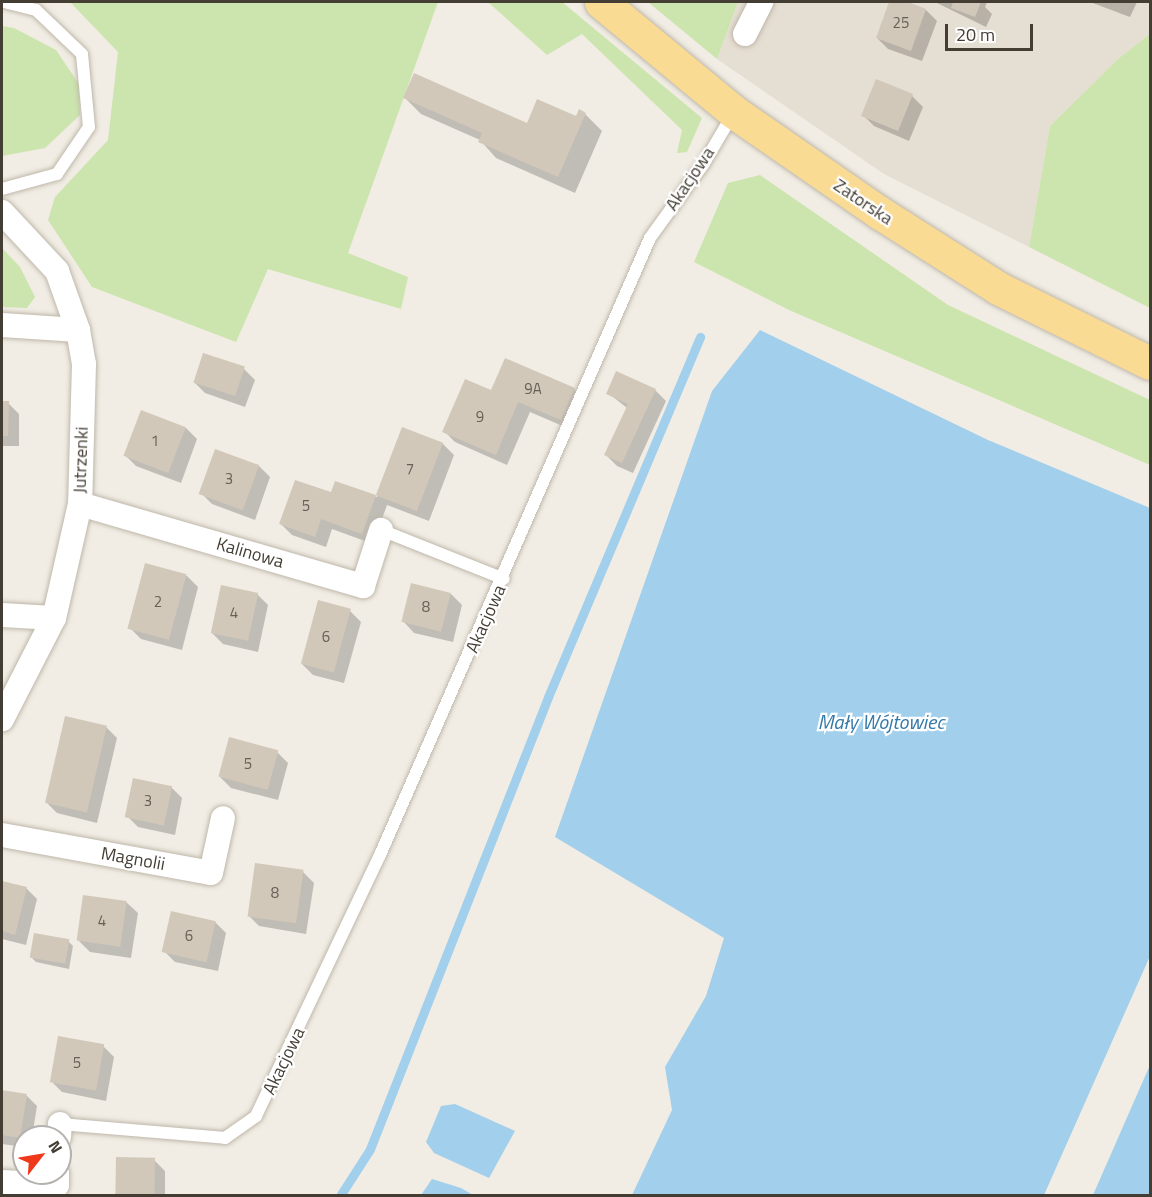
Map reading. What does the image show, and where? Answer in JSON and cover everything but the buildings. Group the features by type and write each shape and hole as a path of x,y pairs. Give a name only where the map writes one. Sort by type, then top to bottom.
{"main road":[{"name":"Zatorska","path":"601,2 734,112 879,213 998,288 1150,363"}],"street":[{"path":"745,34 761,2"},
{"name":"Jutrzenki","path":"2,212 57,271 78,330 84,364 80,504 54,618 2,719"},
{"path":"2,325 78,330"},
{"name":"Kalinowa","path":"80,504 363,586 381,530"},
{"path":"2,615 54,618"},
{"name":"Magnolii","path":"2,836 211,873 223,818"}],"lane":[{"path":"2,189 57,174 89,127 82,54 36,10 4,2"},
{"name":"Akacjowa","path":"72,1132 225,1138 242,1129 256,1116 272,1087 504,579 650,238 704,163 734,112"},
{"path":"381,530 504,579"}],"shaded area":[{"path":"738,2 1150,2 1150,34 1118,59 1050,126 1029,247 884,174 717,59"}],"green space":[{"path":"70,2 438,2 348,253 408,277 401,309 268,269 236,342 92,287 48,220 55,197 108,140 118,52"},
{"path":"488,2 562,2 702,118 687,152 677,153 682,130 582,34 547,55"},
{"path":"648,2 738,2 717,59"},
{"path":"2,26 14,28 56,50 79,84 80,115 45,148 2,156"},
{"path":"1150,34 1150,308 1029,247 1050,126 1118,59"},
{"path":"760,175 948,305 1150,400 1150,465 789,310 694,262 728,183"},
{"path":"2,248 20,267 35,297 27,308 2,307"}],"water":[{"name":"Mały Wójtowiec","path":"760,330 988,440 1150,508 1150,956 1044,1195 632,1195 672,1110 665,1067 706,996 724,938 555,837 712,391"},
{"path":"1150,1065 1150,1195 1093,1195"},
{"path":"455,1104 515,1131 489,1178 434,1153 426,1142 441,1106"},
{"path":"432,1179 461,1188 473,1195 421,1195"}],"waterway":[{"path":"340,1196 370,1149 548,697 700,337"}]}
